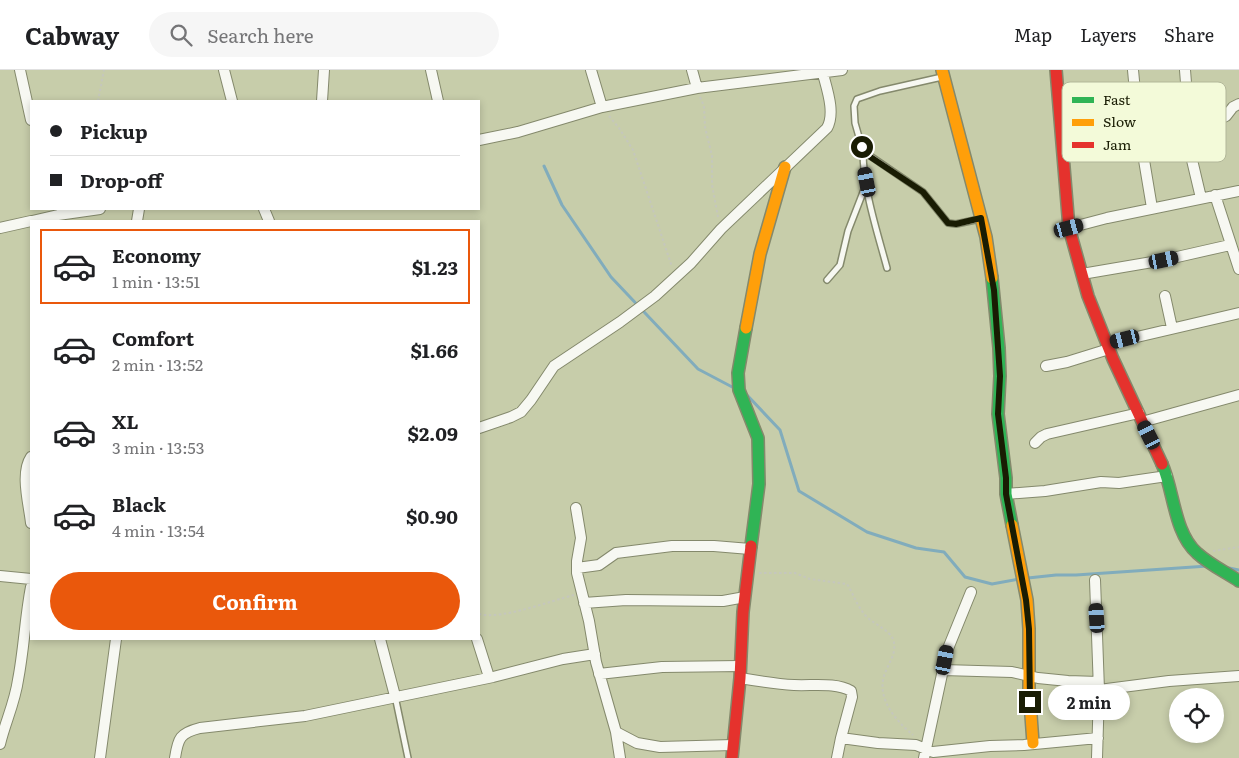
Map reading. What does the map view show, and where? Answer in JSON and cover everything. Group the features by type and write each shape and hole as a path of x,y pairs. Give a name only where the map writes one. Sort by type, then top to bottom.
{"street":[{"path":"20,70 30,115"},
{"path":"224,70 232,100"},
{"path":"322,100 324,70"},
{"path":"430,70 438,100"},
{"path":"590,70 602,107"},
{"path":"692,70 697,88"},
{"path":"480,140 518,132 602,107 697,88 842,70"},
{"path":"1056,70 1062,143"},
{"path":"480,428 521,412 554,366 640,308 677,276 706,247 720,229 820,136 830,122 830,108 822,71"},
{"path":"944,73 981,218 994,290 1000,366 998,414 1006,478 1006,494 1026,600 1029,629 1029,688 1033,744"},
{"path":"1226,116 1234,106 1239,104"},
{"path":"1064,162 1069,228 1088,296 1108,346 1167,476 1180,528 1186,541 1196,553 1239,581"},
{"path":"1144,162 1152,208"},
{"path":"1192,162 1201,198"},
{"path":"732,758 740,678 745,597 758,494 759,446 756,430 739,390 738,373 760,254 785,167"},
{"path":"1069,228 1152,208 1239,191"},
{"path":"1215,195 1239,269"},
{"path":"37,220 57,212 86,210"},
{"path":"0,228 30,222"},
{"path":"1082,274 1164,260 1230,245"},
{"path":"1165,296 1172,328"},
{"path":"1046,366 1068,362 1108,346 1172,328 1239,313"},
{"path":"1036,443 1041,436 1049,433 1140,417 1239,395"},
{"path":"30,459 26,468 26,480 30,514"},
{"path":"1006,494 1054,490 1101,482 1119,483 1167,476"},
{"path":"576,508 582,538 577,568 599,674 616,732 620,758"},
{"path":"577,568 600,565 616,553 672,546 714,546 750,549"},
{"path":"0,576 30,579"},
{"path":"1095,580 1098,686 1097,758"},
{"path":"923,752 950,643 970,592"},
{"path":"0,744 18,682 30,594"},
{"path":"583,598 723,601 745,597"},
{"path":"100,758 116,640"},
{"path":"380,640 395,696"},
{"path":"477,640 489,677"},
{"path":"176,758 179,740 187,731 305,716 489,677 562,659 595,654"},
{"path":"599,674 662,667 740,666"},
{"path":"944,670 996,671 1098,686 1239,676"},
{"path":"740,678 850,690 852,697 837,758"},
{"path":"616,732 637,743 660,747 733,745"},
{"path":"841,738 878,743 916,745 923,752 1098,738"}],"lane":[{"path":"887,268 867,182 863,151 855,123 854,106 857,99 944,73"},
{"path":"863,151 923,192 948,223 956,224 981,218"},
{"path":"827,280 840,265 848,231 867,182"},
{"path":"395,696 408,758"}],"path":[{"path":"98,100 104,70"},
{"path":"697,88 704,106 705,130 713,164 712,185 720,229"},
{"path":"602,107 619,128 632,150 665,249 677,276"},
{"path":"1213,550 1239,547"},
{"path":"748,572 795,573 810,579 846,584 860,609 876,625 890,634 894,640 895,650 883,682 883,696 897,720 913,736 923,752"},
{"path":"480,614 511,612 583,598"}],"waterway":[{"path":"544,166 562,205 611,277 698,369 736,389"},
{"path":"746,394 780,430 799,491 867,532 916,548 944,552 965,577 992,584 1019,579"},
{"path":"1028,578 1208,566"},
{"path":"1229,568 1239,570"}],"traffic: fast":[{"path":"992,278 999,348 998,414 1006,478 1006,494 1012,525"},
{"path":"746,328 738,373 739,390 758,438 759,484 751,546"},
{"path":"1162,464 1179,523 1189,545 1207,561 1239,581"}],"traffic: slow":[{"path":"942,70 986,237 992,278"},
{"path":"746,328 760,254 785,167"},
{"path":"1012,525 1027,600 1029,688 1033,743"}],"traffic: jam":[{"path":"1056,70 1062,143"},
{"path":"1064,162 1069,228 1088,296 1113,359 1162,464"},
{"path":"732,758 740,678 743,612 751,546"}],"route":[{"path":"862,147 866,154 923,192 948,223 956,224 981,218 986,237 994,290 1000,376 998,414 1006,478 1006,494 1023,579 1029,629 1030,702"}]}
